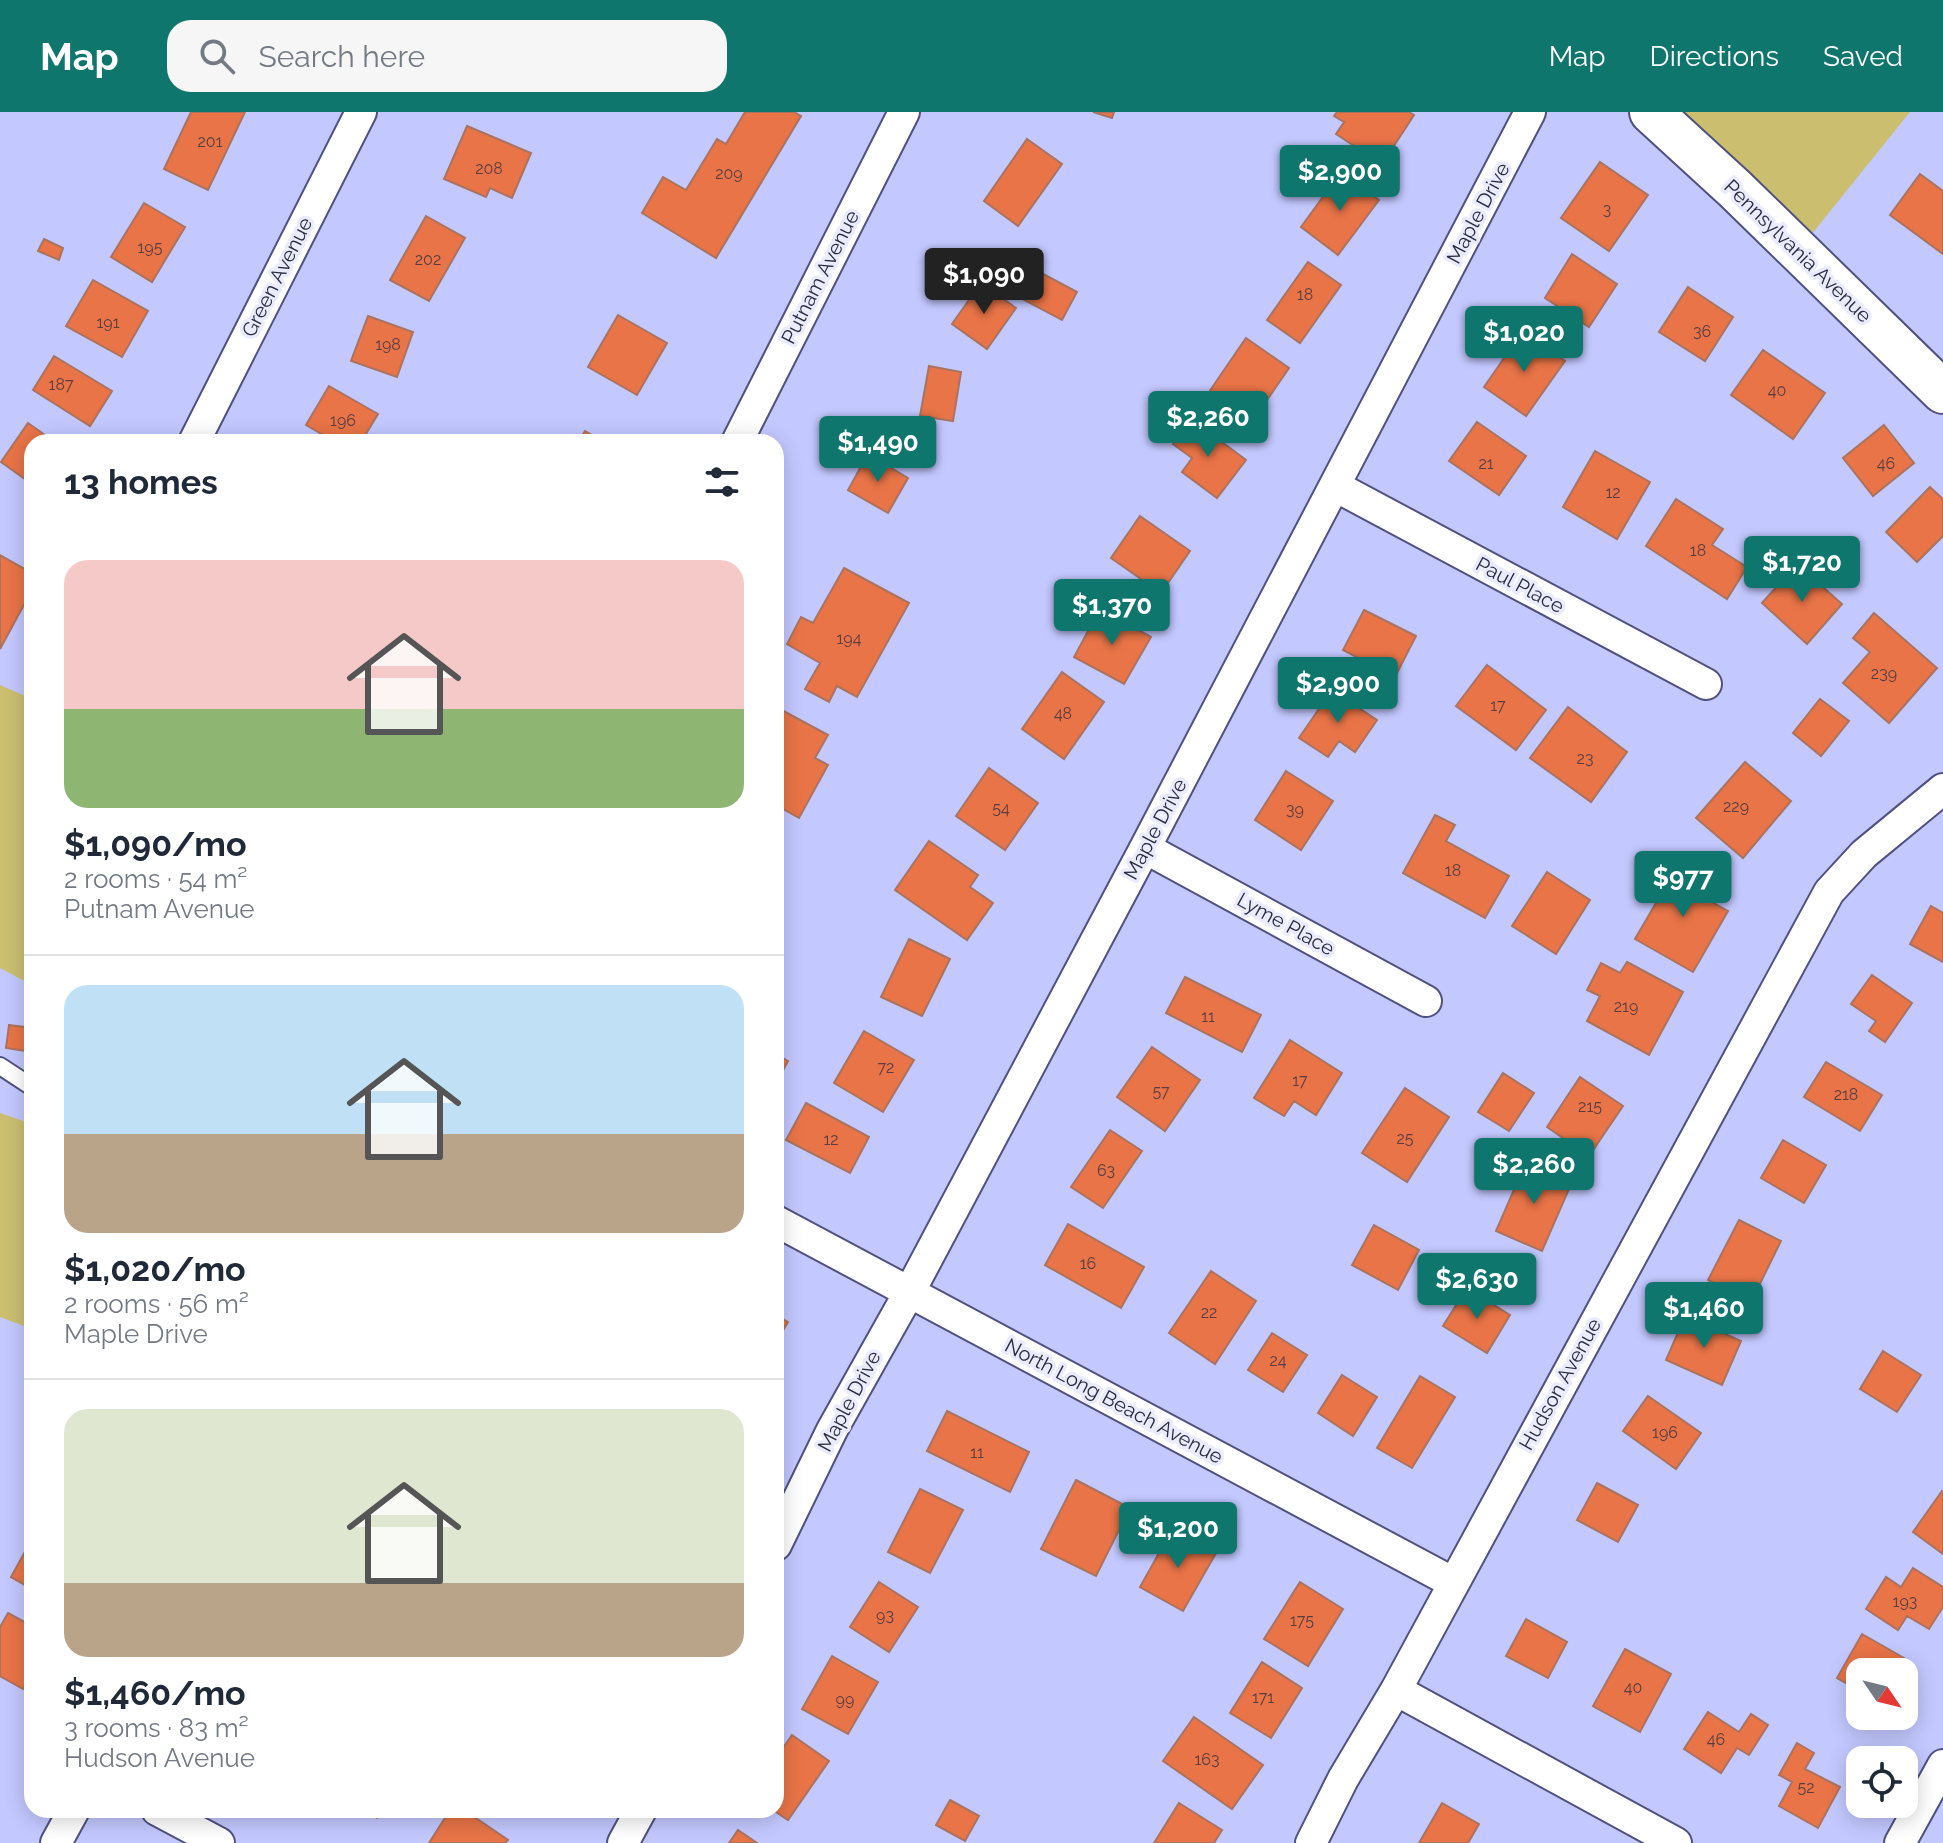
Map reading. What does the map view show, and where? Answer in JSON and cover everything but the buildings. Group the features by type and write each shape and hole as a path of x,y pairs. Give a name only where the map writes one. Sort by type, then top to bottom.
{"street":[{"name":"Green Avenue","path":"198,434 361,112"},
{"name":"Putnam Avenue","path":"741,434 904,112"},
{"name":"Maple Drive","path":"784,1529 832,1430 910,1291 1145,848 1530,112"},
{"name":"Pennsylvania Avenue","path":"1651,112 1735,189 1943,392"},
{"name":"Paul Place","path":"1335,486 1706,684"},
{"name":"Hudson Avenue","path":"1311,1843 1343,1779 1396,1690 1829,892 1864,854 1943,789"},
{"name":"Lyme Place","path":"1145,848 1426,1001"},
{"name":"North Long Beach Avenue","path":"784,1225 1452,1582"},
{"path":"1396,1690 1676,1843"},
{"path":"1900,1843 1943,1765"},
{"path":"56,1843 70,1818"},
{"path":"172,1818 219,1843"},
{"path":"623,1843 637,1818"}],"lane":[{"path":"0,1066 24,1082"}],"shaded area":[{"path":"1679,112 1910,112 1811,235"},
{"path":"0,685 24,696 24,981 0,968"},
{"path":"0,1113 24,1121 24,1326 0,1317"}]}
